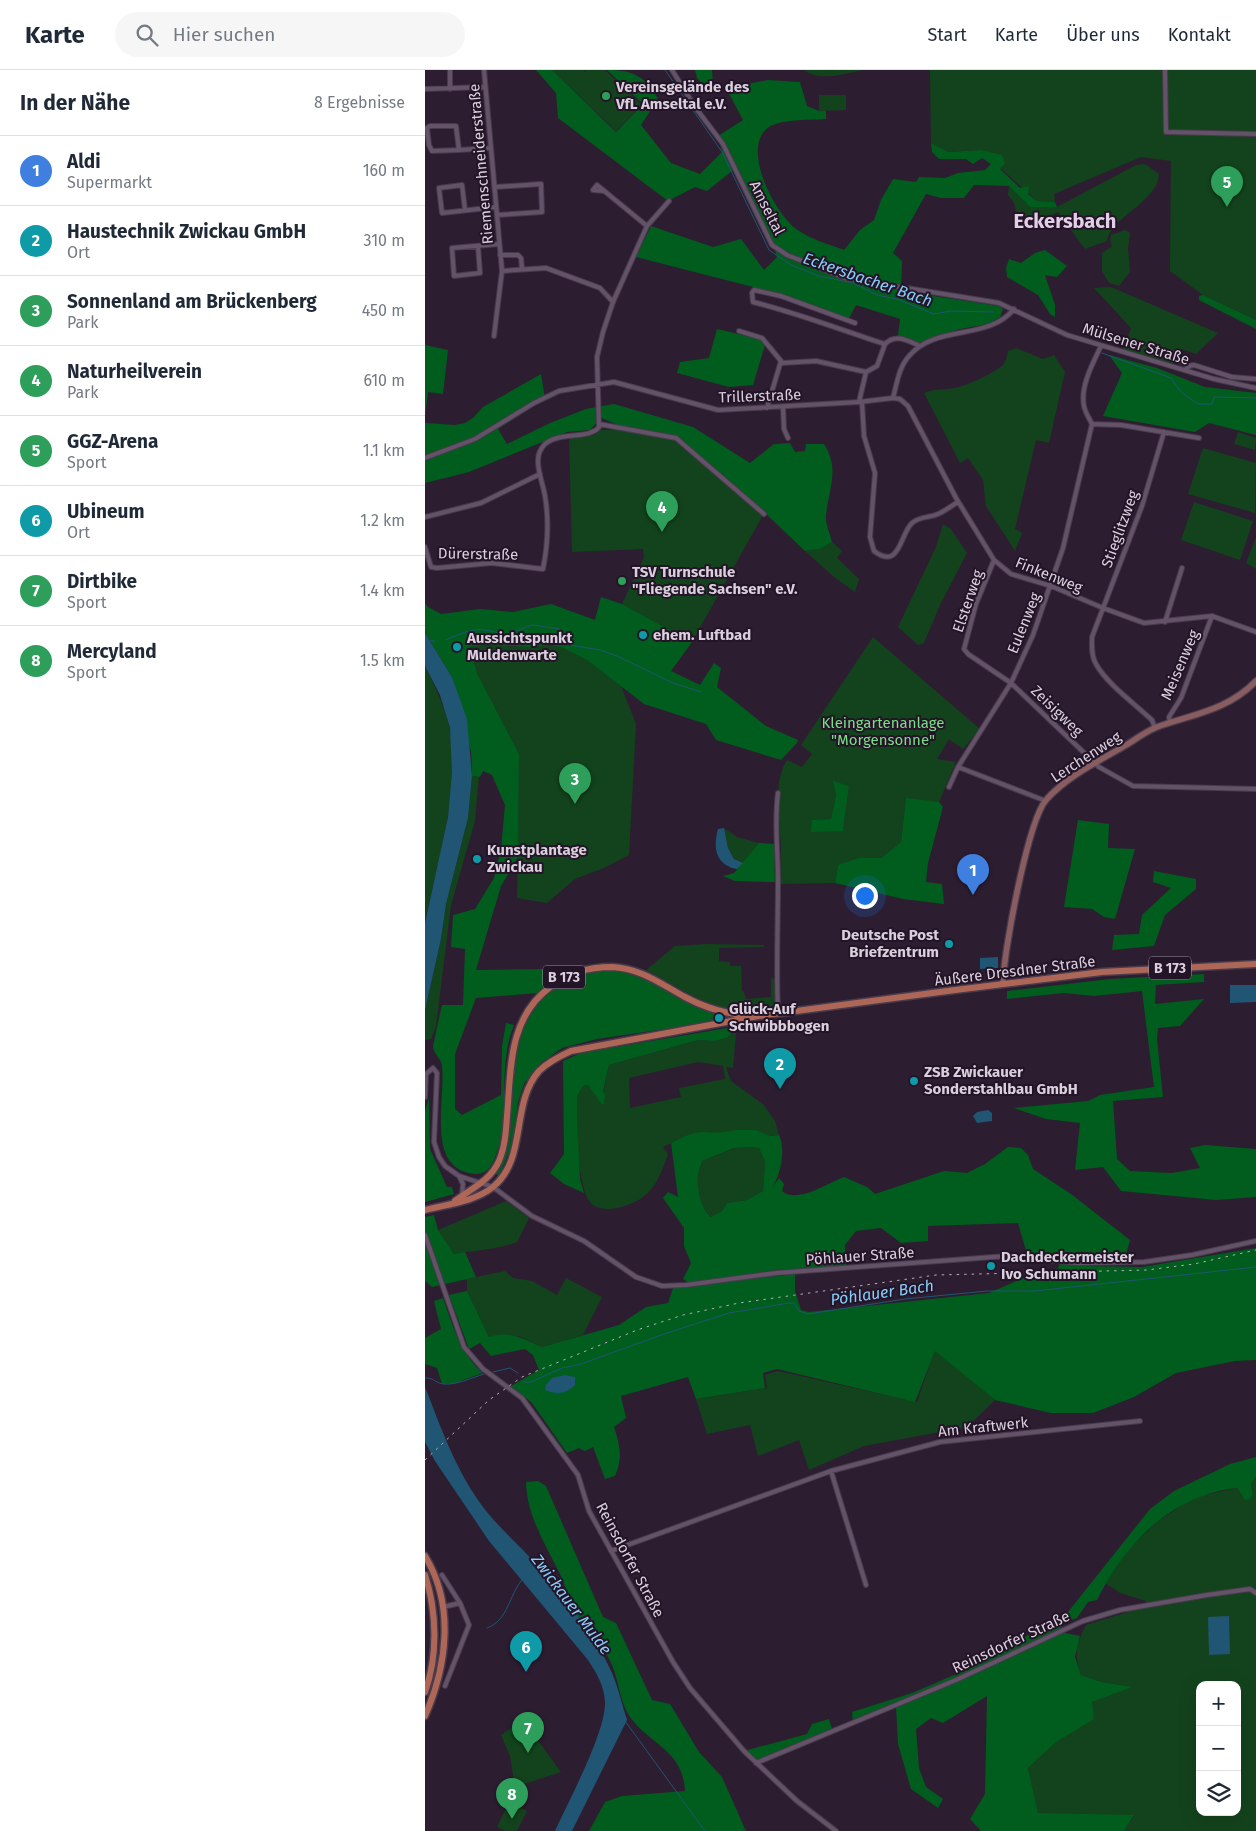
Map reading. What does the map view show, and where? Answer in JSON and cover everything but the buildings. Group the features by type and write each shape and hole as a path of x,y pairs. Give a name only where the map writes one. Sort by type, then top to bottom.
{"main road":[{"name":"Äußere Dresdner Straße","path":"429,1209 474,1198 493,1187 507,1170 513,1154 527,1092 535,1078 547,1064 571,1050 758,1016 1003,984 1119,971 1256,964"},
{"name":"Äußere Dresdner Straße","path":"453,1202 483,1182 497,1166 505,1143 512,1058 516,1034 527,1012 553,985 574,973 587,970 626,968 648,975 685,997 726,1014 758,1016"},
{"path":"726,1014 729,1018 728,1022"},
{"path":"425,1556 436,1580 443,1607 444,1651 436,1688 425,1716"},
{"path":"425,1575 433,1618 432,1660 425,1692"}],"street":[{"path":"450,70 451,89"},
{"name":"Riemenschneiderstraße","path":"484,70 502,271 494,336"},
{"name":"Amseltal","path":"672,70 695,108 723,144 772,244 787,255 845,278 999,303 1014,309"},
{"path":"1165,70 1166,132 1256,134"},
{"path":"425,89 485,87"},
{"path":"459,150 456,126 430,126 427,128 429,146 432,151 459,150 491,148"},
{"path":"495,187 541,184 542,212 497,215"},
{"path":"465,210 463,185 439,188 442,213 496,206"},
{"path":"604,191 647,226"},
{"path":"425,517 481,504 490,497 540,474 538,460 544,445 551,440 566,435 592,433 599,424 596,386 597,358 613,302 647,226 669,201"},
{"path":"478,246 481,273 454,276 452,248 499,244"},
{"name":"Riemenschneiderstraße","path":"500,255 517,255 521,258 522,269"},
{"path":"502,271 546,268 600,288 613,302"},
{"path":"855,323 781,296 754,290 752,294 753,302 785,310 885,344"},
{"path":"893,398 901,369 910,355 920,346 959,332 989,327 1006,319 1014,309"},
{"name":"Mülsener Straße","path":"1014,309 1067,335 1185,370 1256,388"},
{"path":"739,331 762,338 782,363"},
{"path":"782,363 817,361 866,372 877,366 885,344 890,339 898,337 920,346"},
{"path":"1101,346 1088,374 1085,390 1084,406 1092,424 1121,425 1199,438"},
{"path":"1180,361 1189,366 1201,366 1232,377 1256,379"},
{"path":"767,408 782,363"},
{"path":"1185,370 1189,366"},
{"path":"866,372 861,402 864,436 875,473 870,537 874,551 885,557 893,555 898,551 912,523 921,518 938,514 958,502"},
{"name":"Trillerstraße","path":"425,458 482,436 534,403 559,392 614,382 718,410 861,402 893,398"},
{"name":"Finkenweg","path":"893,398 900,400 908,406 958,502 994,560 1011,574 1051,586 1144,623 1212,616 1256,632"},
{"path":"783,407 784,429 788,438"},
{"path":"599,424 676,438 764,514"},
{"name":"Eulenweg","path":"949,788 958,767 1011,683 1051,586 1076,499 1092,424"},
{"name":"Stieglitzweg","path":"1155,728 1152,720 1103,674 1095,663 1092,637 1142,506 1164,432"},
{"name":"Dürerstraße","path":"425,547 428,561 431,566 437,568 492,563 543,569 548,545 545,496 540,474"},
{"name":"Elsterweg","path":"964,649 976,604 994,560"},
{"path":"1165,622 1182,568"},
{"name":"Meisenweg","path":"1170,723 1169,716 1181,698 1212,616"},
{"name":"Zeisigweg","path":"964,649 968,654 1011,683 1095,763 1133,786 1256,789"},
{"name":"Lerchenweg","path":"1003,984 1028,845 1036,818 1045,801 1063,785 1095,763 1155,728 1226,704 1243,694 1256,681"},
{"path":"958,767 1045,801"},
{"path":"778,793 776,817 778,1014"},
{"path":"425,1097 426,1074 433,1068 437,1073 435,1148 445,1166 459,1176 483,1182"},
{"path":"459,1176 463,1184 462,1196"},
{"name":"Pöhlauer Straße","path":"483,1182 493,1187 532,1216 591,1245 636,1276 662,1286 686,1286 776,1272 1007,1256 1078,1263 1144,1262 1192,1255 1256,1241"},
{"name":"Reinsdorfer Straße","path":"425,1235 464,1347 483,1369 528,1405 578,1475 589,1511 673,1662 690,1688 722,1728 756,1763 797,1801 836,1831"},
{"name":"Am Kraftwerk","path":"611,1551 831,1471 940,1442 1140,1421"},
{"path":"831,1471 866,1585"},
{"path":"442,1575 460,1604 469,1626 445,1686"},
{"name":"Reinsdorfer Straße","path":"756,1763 947,1684 1083,1621 1120,1610 1207,1595 1250,1589 1256,1593"},
{"path":"443,1607 460,1604"},
{"path":"426,1685 436,1688"}],"green space":[{"path":"536,70 552,70 616,132 643,104 607,70 624,71 637,76 648,85 658,99 641,125 671,163 700,174 722,152 718,136 743,120 726,88 768,80 800,82 807,106 819,111 826,111 826,119 788,121 769,127 761,136 758,149 759,164 770,194 787,220 806,235 844,250 860,230 874,220 881,200 893,179 916,182 919,177 945,178 958,173 985,170 991,164 982,158 973,164 966,159 939,159 932,152 931,143 948,152 980,150 1002,155 1005,163 1000,169 1020,188 1029,186 1028,194 1037,201 1055,202 1057,207 1030,207 1009,186 974,185 964,198 941,198 926,194 893,253 902,261 901,291 999,306 1003,309 1000,317 988,324 960,329 933,337 919,344 898,336 900,319 856,305 848,320 757,288 636,257 651,226 713,247 741,239 764,270 777,257 773,243 737,167 707,191 695,187 668,201 558,118 556,93"},
{"name":"Vereinsgelände des VfL Amseltal e.V.","path":"552,70 585,70 584,73 586,70 605,70 642,105 616,131"},
{"path":"695,70 712,70 713,83 703,85 697,78"},
{"path":"804,70 862,70 840,75 817,76"},
{"path":"930,70 1256,70 1256,320 1203,295 1170,271 1171,161 1141,157 1054,194 1055,202 1037,201 980,150 947,152 931,143"},
{"path":"819,95 846,95 846,110 819,111"},
{"path":"1145,164 1159,174 1157,184 1151,193 1116,224 1110,232 1107,241 1085,249 1058,212 1038,220 1029,220 1017,216 1014,203 1008,195 1009,186 1030,207 1057,207 1136,165"},
{"path":"1125,230 1130,233 1128,249 1130,272 1119,286 1109,283 1102,271 1102,253 1112,246 1111,235"},
{"path":"1045,250 1067,266 1057,277 1045,275 1055,305 1055,317 1050,314 1038,295 1007,277 1006,268 1009,259 1021,263 1035,253"},
{"path":"1111,287 1218,333 1196,354 1182,349 1172,364 1123,349 1131,328 1094,288"},
{"path":"1203,295 1256,320 1256,329 1199,300 1199,296"},
{"path":"717,329 760,339 765,345 753,385 729,387 677,373 680,362 709,358"},
{"path":"425,345 448,350 443,394 428,392 425,417"},
{"path":"1016,348 1043,359 1054,355 1065,372 1049,443 1036,440 1015,529 1022,533 1015,551 986,506 983,480 968,458 960,463 924,393 932,390 960,387 987,376 1002,366 1008,351"},
{"path":"1109,355 1157,368 1205,387 1256,393 1256,435 1209,423 1195,432 1103,416 1122,373"},
{"path":"541,374 545,399 498,429 507,444 550,423 586,409 614,404 693,427 750,463 774,444 790,443 795,452 805,451 806,444 824,444 829,453 832,470 826,518 832,542 820,549 805,551 678,437 621,426 601,418 590,430 567,432 469,472 425,483 425,423 455,425 465,423 483,407"},
{"path":"599,430 623,430 675,439 763,515 692,642 622,604 644,557 643,549 572,552 569,437 594,435"},
{"path":"1238,432 1256,438 1255,450 1234,444"},
{"path":"1203,448 1256,463 1255,513 1188,494"},
{"path":"1194,502 1253,521 1240,560 1181,540"},
{"path":"943,524 951,529 967,553 940,605 924,643 918,645 898,627 936,547"},
{"path":"1256,537 1256,569 1246,563"},
{"path":"832,542 842,551 837,558 859,579 855,592 834,577 805,551 820,549"},
{"path":"601,597 622,604 692,642 671,671 700,685 714,663 721,668 717,687 766,726 798,740 781,760 716,740 706,724 644,704 587,660 563,648 551,645 528,647 485,645 469,647 478,675 519,754 518,857 501,886 476,970 544,969 553,978 537,993 476,998 455,1054 455,1109 462,1115 501,1095 502,1046 506,1023 514,1025 505,1064 502,1134 499,1147 489,1169 481,1174 474,1174 459,1169 449,1160 443,1147 441,1131 442,1066 441,1061 434,1052 433,1046 442,1005 463,1005 465,949 451,947 453,915 475,909 494,878 501,849 505,805 492,775 483,771 480,777 472,776 471,752 452,677 425,633 425,603 428,607 441,614 480,609 513,612 551,604 595,620"},
{"name":"Kleingartenanlage \"Morgensonne\"","path":"873,637 980,729 963,749 949,739 937,759 956,762 939,802 906,799 901,842 881,858 858,858 838,865 835,883 780,884 781,845 778,805 780,777 787,760 802,767 812,754 801,745","holes":["834,782 849,786 843,831 812,820 831,819 836,795"]},
{"path":"473,645 528,647 551,645 563,648 587,660 621,686 636,724 629,855 604,868 575,879 547,903 517,898 519,754 478,675 469,647"},
{"path":"425,666 445,711 449,726 453,773 446,824 425,923"},
{"path":"472,776 479,777 475,821 451,905 436,1027 431,1039 425,1040 425,1010 441,939 446,904 468,818"},
{"path":"833,781 849,786 843,831 811,832 812,820 831,819 836,795"},
{"path":"906,798 939,802 943,807 928,863 926,882 942,884 944,904 903,899 835,883 838,865 858,858 881,858 901,842"},
{"path":"1078,820 1109,824 1108,848 1135,849 1115,919 1104,917 1092,909 1064,907"},
{"path":"724,828 737,837 759,843 743,863 734,859 728,848"},
{"path":"759,843 774,844 775,882 735,881 723,876 734,873"},
{"path":"1154,871 1196,879 1196,889 1165,915 1154,946 1112,950 1114,935 1139,934 1142,915 1171,888 1153,882"},
{"path":"706,944 764,945 764,947 719,948 719,961 730,962 730,966 741,966 742,990 746,999 771,997 771,978 775,979 776,1003 772,1009 737,1011 721,1007 691,995 646,970 675,946"},
{"path":"613,969 656,984 726,1017 727,1020 597,1039 562,1048 540,1064 524,1084 518,1102 512,1146 499,1176 495,1173 504,1151 509,1128 516,1056 521,1034 531,1013 547,994 569,979"},
{"path":"1204,974 1204,982 1156,985 1155,1004 1204,999 1180,1026 1158,1028 1157,1039 1163,1097 1113,1101 1117,1159 1130,1171 1172,1173 1200,1168 1190,1148 1205,1145 1256,1149 1256,1197 1216,1200 1121,1191 1103,1167 1075,1170 1080,1123 1046,1119 1014,1108 1088,1101 1100,1095 1154,1087 1142,991 1094,996 1064,993 1007,999 1007,991 1110,979"},
{"path":"733,1027 732,1033 727,1038 714,1041 698,1040 609,1065 603,1092 605,1094 604,1104 601,1104 588,1085 583,1086 577,1096 580,1179 584,1193 564,1184 550,1173 564,1154 563,1061 581,1053"},
{"path":"732,1033 736,1033 733,1068 726,1067 731,1081 764,1105 775,1121 779,1135 771,1136 756,1130 734,1130 720,1134 705,1132 678,1140 663,1147 668,1154 664,1166 659,1178 643,1197 631,1204 608,1209 595,1206 590,1202 582,1182 576,1134 577,1096 583,1086 588,1085 601,1104 609,1065 698,1040 714,1041 727,1038","holes":["698,1062 723,1066 725,1079 679,1088 681,1097 630,1108 629,1078"]},
{"path":"429,1098 430,1149 447,1187 452,1187 454,1194 425,1202 425,1111"},
{"path":"756,1130 771,1136 779,1135 782,1147 782,1162 772,1188 779,1178 784,1184 782,1191 796,1195 813,1191 844,1177 867,1187 875,1194 944,1171 967,1173 985,1164 1008,1147 1021,1148 1028,1155 1033,1169 1071,1194 1130,1240 1125,1258 1047,1257 1027,1254 1018,1223 928,1226 928,1241 901,1243 881,1228 856,1231 845,1245 846,1266 776,1270 689,1283 683,1279 691,1263 684,1246 684,1228 663,1198 668,1192 678,1197 671,1143 688,1135 701,1132","holes":["734,1148 759,1148 765,1162 763,1191 747,1200 727,1203 722,1211 711,1217 702,1204 699,1192 698,1174 702,1161"]},
{"path":"735,1148 759,1148 765,1162 763,1191 747,1200 727,1203 722,1211 711,1217 702,1204 699,1193 698,1174 702,1161"},
{"path":"506,1201 529,1218 517,1242 494,1248 454,1254 438,1230"},
{"path":"434,1215 438,1230 454,1254 465,1252 476,1277 432,1287 425,1281 425,1217"},
{"path":"1256,1248 1256,1360 1235,1361 1176,1373 1134,1397 1093,1413 1051,1413 995,1400 935,1351 915,1402 777,1369 763,1373 765,1388 696,1399 688,1377 621,1396 626,1418 614,1427 619,1446 619,1463 615,1476 605,1479 593,1447 585,1451 579,1448 567,1453 532,1403 511,1386 539,1370 533,1355 525,1349 491,1356 480,1343 469,1349 449,1295 467,1291 489,1337 503,1334 510,1335 523,1338 542,1347 619,1325 646,1307 668,1303 673,1288 795,1274 795,1291 801,1310 809,1312 989,1293 1032,1274 1057,1271 1060,1263 1085,1266 1142,1267"},
{"path":"505,1271 513,1278 532,1281 557,1295 566,1278 602,1297 583,1335 542,1347 519,1336 489,1337 467,1291 467,1279"},
{"path":"443,1298 463,1348 468,1357 483,1373 455,1383 442,1384 437,1368 425,1364 425,1338 441,1329 434,1301"},
{"path":"935,1350 995,1400 967,1427 864,1446 809,1470 799,1440 758,1456 750,1425 707,1434 696,1399 767,1388 765,1375 778,1371 917,1402"},
{"path":"1256,1457 1256,1477 1251,1484 1253,1494 1250,1499 1245,1500 1237,1488 1213,1492 1192,1500 1172,1511 1136,1541 1108,1579 1097,1600 1088,1602 1077,1618 1063,1623 1060,1632 1080,1636 1075,1657 1081,1675 1102,1682 1132,1687 1092,1702 1094,1719 1055,1743 1028,1768 1038,1813 1134,1815 1124,1831 981,1831 970,1819 985,1794 987,1696 943,1723 931,1718 916,1729 919,1768 926,1787 943,1799 938,1808 911,1789 898,1744 896,1706 853,1723 852,1712 912,1693 968,1669 1068,1612 1150,1509 1174,1491 1230,1464"},
{"path":"1256,1477 1256,1831 1124,1831 1134,1816 1038,1814 1028,1768 1055,1743 1093,1719 1091,1702 1130,1687 1102,1682 1081,1675 1079,1668 1077,1650 1086,1625 1147,1606 1146,1601 1120,1593 1105,1583 1129,1548 1157,1522 1194,1497 1237,1488 1242,1496 1253,1494 1251,1484"},
{"path":"538,1481 546,1486 603,1617 616,1623 652,1700 670,1704 699,1752 722,1777 746,1831 589,1831 605,1802 622,1796 685,1791 683,1777 672,1757 638,1727 630,1717 623,1703 612,1664 576,1613 560,1574 533,1518 526,1482"},
{"path":"829,1719 833,1732 756,1763 744,1751 807,1734 812,1724"},
{"path":"523,1720 561,1772 515,1787 510,1756 501,1735"},
{"path":"509,1802 527,1811 517,1831 505,1831 497,1827"}],"water":[{"path":"425,633 452,677 467,719 472,776 468,818 446,904 441,939 425,1010 425,923 448,817 452,773 450,728 440,695 425,666"},
{"path":"724,828 728,848 734,859 743,863 737,869 724,864 717,854 716,836 718,829"},
{"path":"998,957 998,968 980,969 980,958"},
{"path":"1230,985 1256,985 1256,1002 1230,1003"},
{"path":"988,1110 992,1113 992,1121 977,1123 973,1116 977,1112"},
{"path":"565,1375 575,1377 575,1385 572,1388 561,1393 545,1390 546,1385 552,1378"},
{"path":"425,1387 448,1445 469,1487 488,1514 535,1563 572,1608 605,1658 616,1684 627,1720 572,1831 555,1831 585,1767 599,1731 604,1715 605,1702 602,1685 588,1660 489,1541 435,1461 425,1442"},
{"path":"1229,1616 1230,1654 1209,1655 1208,1617"}],"waterway":[{"name":"Eckersbacher Bach","path":"665,70 722,152 769,250 791,265 819,276 853,283 877,295 897,299 934,314 950,311 993,312"},
{"name":"Eckersbacher Bach","path":"1102,353 1171,378 1181,392 1198,404 1212,404 1214,397 1256,398"},
{"path":"446,640 475,630 488,630 505,635 532,625 559,629 571,645 600,650 617,656 673,683 701,692"},
{"path":"429,641 435,641"},
{"name":"Pöhlauer Bach","path":"524,1382 531,1382 562,1368 581,1364 729,1313 789,1303 794,1303 799,1311 808,1314 905,1299 987,1291 1035,1291 1256,1267"},
{"name":"Pöhlauer Bach","path":"493,1372 510,1368 518,1373"},
{"name":"Pöhlauer Bach","path":"425,1378 442,1384 449,1384 484,1374"},
{"path":"487,1628 494,1625 504,1614 522,1580"},
{"path":"625,1721 705,1831"}],"railway":[{"path":"425,1460 489,1400 522,1377 637,1330 683,1315 739,1303 936,1275 1147,1270 1194,1264 1256,1250"}],"place":[{"name":"Vereinsgelände des VfL Amseltal e.V.","path":"606,96"},
{"name":"GGZ-Arena","path":"1227,207"},
{"name":"Naturheilverein","path":"662,532"},
{"name":"TSV Turnschule \"Fliegende Sachsen\" e.V.","path":"622,581"},
{"name":"ehem. Luftbad","path":"643,635"},
{"name":"Aussichtspunkt Muldenwarte","path":"457,647"},
{"name":"Sonnenland am Brückenberg","path":"575,804"},
{"name":"Kunstplantage Zwickau","path":"477,859"},
{"name":"Aldi","path":"973,895"},
{"name":"Deutsche Post Briefzentrum","path":"949,944"},
{"name":"Glück-Auf Schwibbbogen","path":"719,1018"},
{"name":"ZSB Zwickauer Sonderstahlbau GmbH","path":"914,1081"},
{"name":"Haustechnik Zwickau GmbH","path":"780,1089"},
{"name":"Dachdeckermeister Ivo Schumann","path":"991,1266"},
{"name":"Ubineum","path":"526,1672"},
{"name":"Dirtbike","path":"528,1753"},
{"name":"Mercyland","path":"512,1819"}],"district":[{"name":"Eckersbach","path":"1065,221"}],"water label":[{"name":"Zwickauer Mulde","path":"572,1604"}]}
